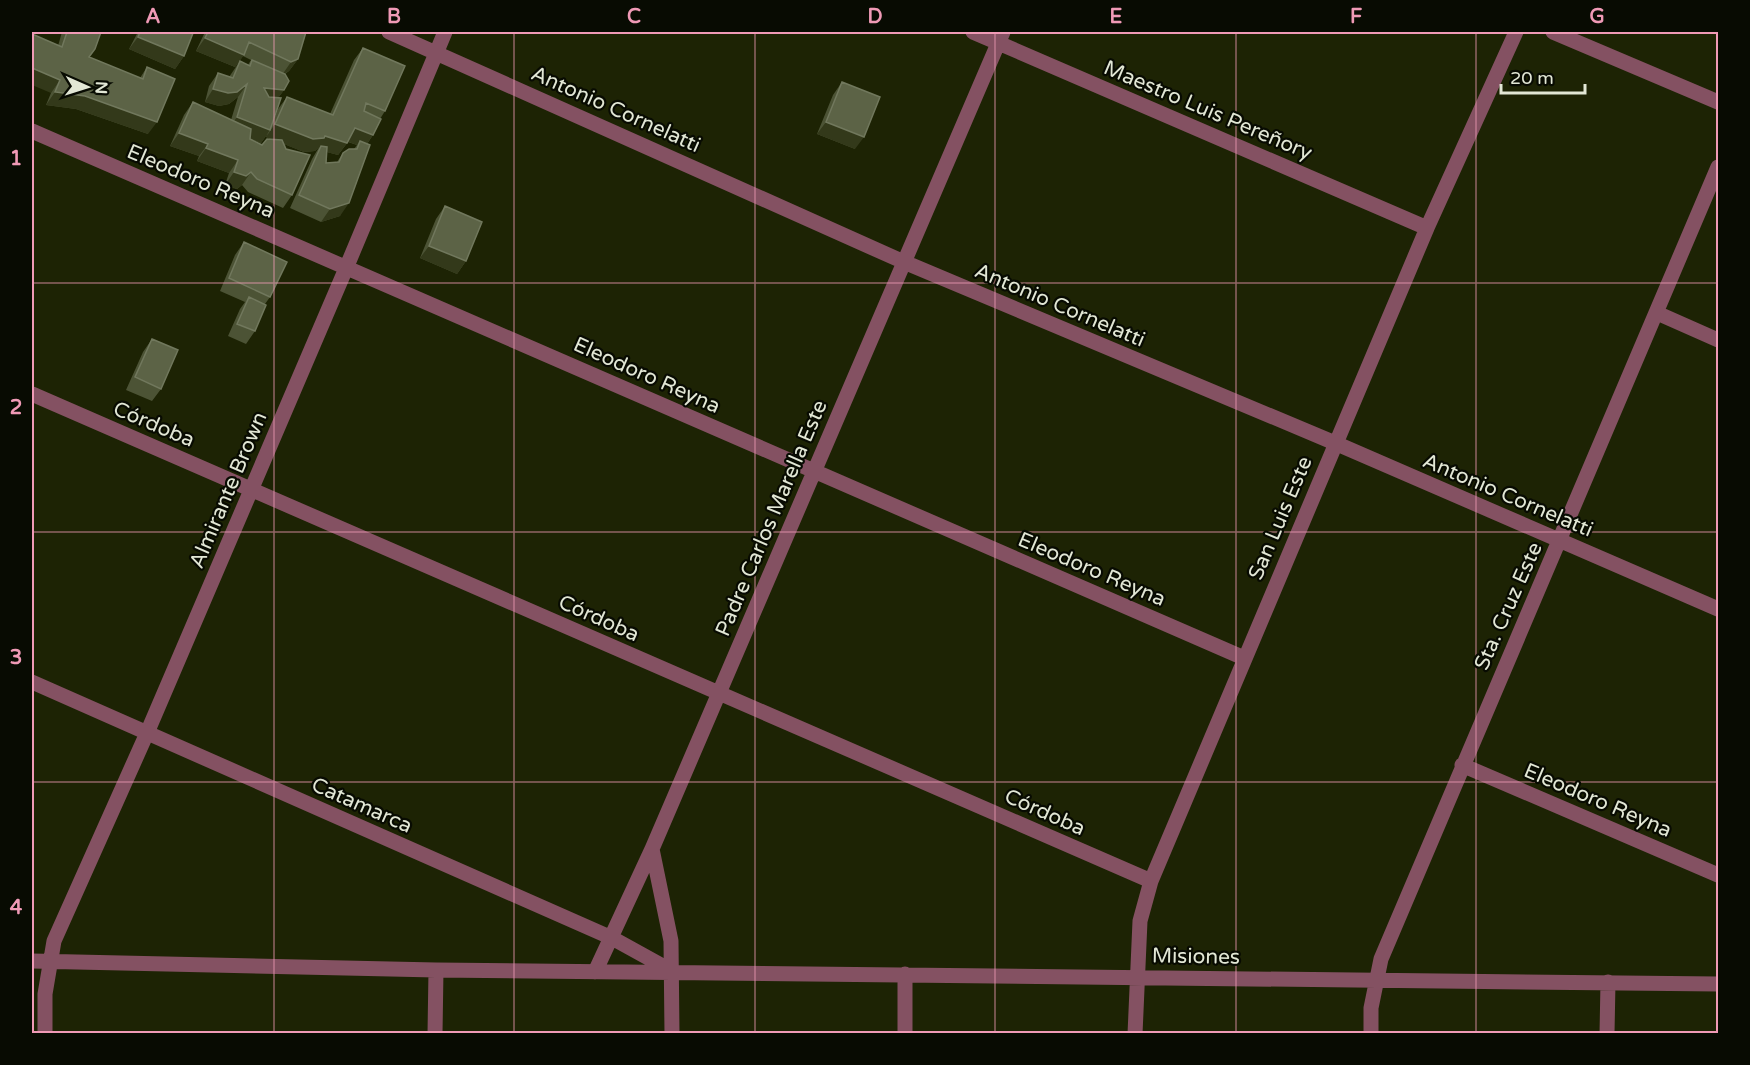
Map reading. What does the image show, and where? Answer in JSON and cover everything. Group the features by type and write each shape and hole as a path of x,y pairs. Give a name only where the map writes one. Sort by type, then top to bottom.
{"street":[{"name":"Antonio Cornelatti","path":"389,32 904,262 1335,443 1719,609"},
{"name":"Almirante Brown","path":"45,1034 45,994 54,941 147,734 445,32"},
{"name":"Maestro Luis Pereñory","path":"973,32 1001,37 1427,228"},
{"name":"San Luis Este","path":"1135,1034 1140,921 1151,881 1427,228 1516,32"},
{"path":"1553,32 1719,102"},
{"name":"Padre Carlos Marella Este","path":"595,972 652,849 1001,37"},
{"name":"Eleodoro Reyna","path":"32,131 347,266 1244,658"},
{"name":"Sta. Cruz Este","path":"1371,1034 1375,979 1380,959 1719,167"},
{"path":"1657,313 1719,340"},
{"name":"Córdoba","path":"32,394 1151,881"},
{"name":"Catamarca","path":"32,682 612,938 672,972"},
{"name":"Eleodoro Reyna","path":"1462,765 1719,875"},
{"path":"652,849 671,941 672,1034"},
{"name":"Misiones","path":"32,961 436,970 1719,984"},
{"path":"435,1034 436,970"},
{"path":"905,974 905,1034"},
{"path":"1607,1034 1608,982"}],"building":[{"path":"67,32 101,32 95,49 89,57 143,79 147,67 175,79 157,122 85,96 55,92 60,80 32,68 32,34 62,47"},
{"path":"140,32 193,33 184,56 138,37"},
{"path":"208,32 306,32 298,59 291,62 249,42 244,55 205,38"},
{"path":"363,48 405,66 385,111 366,103 364,111 381,119 373,135 355,128 347,143 325,136 313,139 275,124 287,97 333,115"},
{"path":"252,60 285,74 289,81 284,90 264,88 269,97 281,98 270,130 237,117 247,84 237,92 228,93 213,89 218,73 233,78 240,61 250,66"},
{"path":"842,82 880,97 864,137 826,122"},
{"path":"193,102 251,129 250,139 262,145 267,139 282,140 286,149 310,155 292,195 257,179 251,172 246,176 234,172 238,160 206,148 208,144 179,133"},
{"path":"360,141 370,145 349,203 330,209 299,195 321,146 327,147 326,163 339,162 343,153 349,149 357,149"},
{"path":"445,206 482,222 466,261 429,246"},
{"path":"244,242 287,262 270,297 229,278"},
{"path":"249,297 266,305 255,331 237,324"},
{"path":"152,339 178,350 161,389 135,377"}]}
